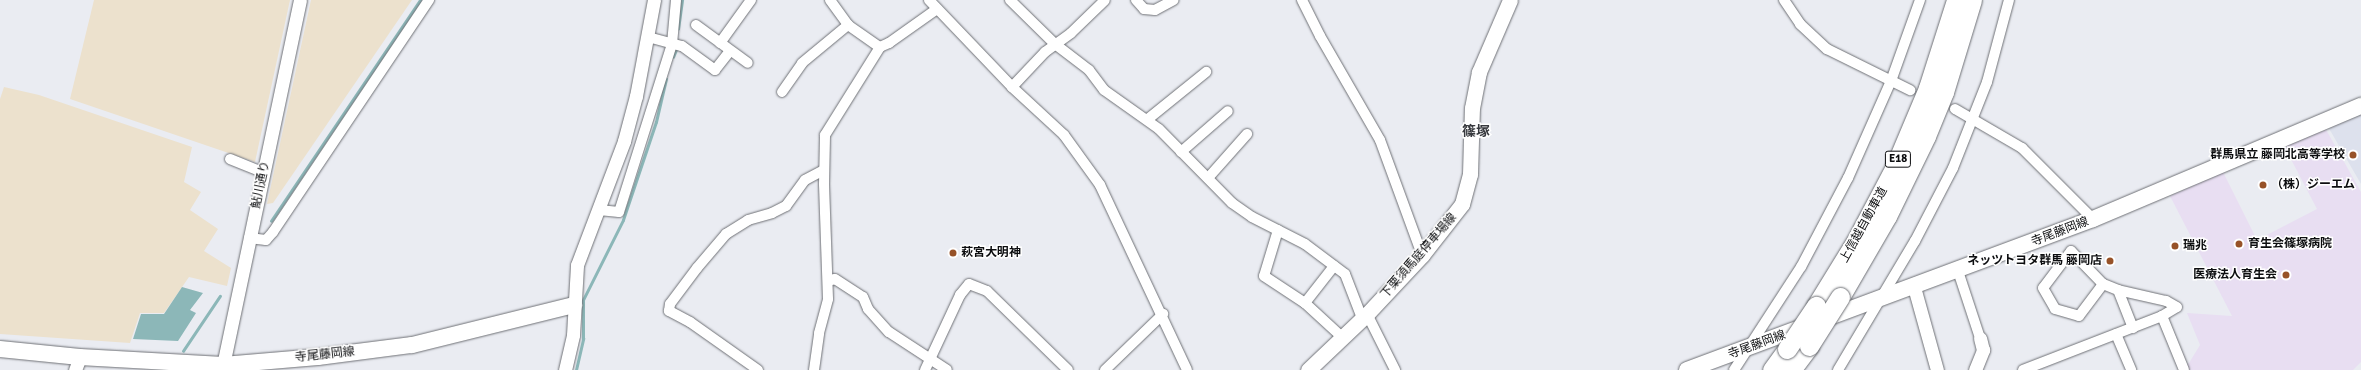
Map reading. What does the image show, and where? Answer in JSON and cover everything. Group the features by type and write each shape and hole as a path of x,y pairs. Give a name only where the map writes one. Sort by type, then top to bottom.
{"highway":[{"name":"上信越自動車道","path":"1772,370 1816,306 1856,241 1897,162 1928,88 1956,0"},
{"name":"上信越自動車道","path":"1791,370 1840,297 1887,216 1926,136 1946,85 1972,0"}],"main road":[{"name":"下栗須馬庭停車場線","path":"1308,370 1365,316 1422,255 1455,215 1466,194 1474,92 1479,72 1510,0"},
{"name":"寺尾藤岡線","path":"1687,370 1958,271 2093,219 2361,106"},
{"name":"寺尾藤岡線","path":"0,350 77,364 222,367 318,357 412,344 574,305"}],"street":[{"name":"鮎川通り","path":"222,367 300,0"},
{"path":"250,238 266,240 273,232 429,0"},
{"path":"566,370 573,335 577,265 624,141 648,37 654,0"},
{"path":"599,210 619,212 672,44 676,0"},
{"path":"720,43 751,0"},
{"path":"830,0 848,25 880,47"},
{"path":"929,0 1012,88 1064,135 1100,185 1163,314 1187,370"},
{"path":"1010,0 1055,44 1089,70 1104,90 1121,104 1148,119 1232,203 1305,244 1345,274 1365,316 1395,370"},
{"path":"1012,88 1055,44 1071,33 1105,0"},
{"path":"1136,0 1144,9 1155,10 1174,0"},
{"path":"1302,0 1320,36 1380,140 1422,255"},
{"path":"1784,0 1800,24 1827,49 1910,90"},
{"path":"1734,370 1801,267 1848,178 1891,81 1920,0"},
{"path":"1838,370 1933,207 1974,119 2003,28 2009,0"},
{"path":"814,370 819,333 828,298 824,170 825,135 880,47 889,43 937,9"},
{"path":"696,25 748,63"},
{"path":"782,92 802,63 820,46 848,25"},
{"path":"648,37 682,46 715,70 730,51"},
{"path":"1148,119 1206,72"},
{"path":"1955,109 2022,148 2093,219"},
{"path":"1181,152 1228,111"},
{"path":"1208,178 1247,134"},
{"path":"230,159 263,172"},
{"path":"758,370 697,327 669,311 670,304 697,268 726,234 748,220 772,213 786,206 805,180 824,170"},
{"path":"1278,230 1264,276 1305,303 1342,337"},
{"path":"2023,370 2133,328 2162,316 2177,307 2166,301 2118,290 2103,284 2071,251 2043,288 2056,309 2079,316 2103,284"},
{"path":"1305,303 1334,266"},
{"path":"1958,271 1983,350 1975,370"},
{"path":"828,281 835,279 863,297 880,324 904,343 947,370"},
{"path":"925,370 960,295 969,284 987,291 1055,366 1068,370"},
{"path":"1914,287 1937,370"},
{"path":"2118,290 2133,328"},
{"path":"1105,370 1163,314"},
{"path":"2162,316 2184,370"},
{"path":"2116,334 2132,370"}],"shaded area":[{"path":"94,0 290,0 255,162 70,99"},
{"path":"311,0 412,0 273,203 267,204"},
{"path":"4,87 39,95 192,147 184,182 201,192 190,210 218,229 204,251 231,268 227,286 189,277 164,313 140,313 130,343 0,334 0,99"},
{"name":"群馬県立 藤岡北高等学校","path":"2361,113 2361,184 2327,125"},
{"name":"医療法人育生会","path":"2324,126 2361,192 2361,362 2353,370 2187,370 2185,365 2189,363 2200,345 2187,313 2232,316 2170,196 2223,172 2257,240 2317,209 2283,144"}],"water":[{"path":"182,287 203,293 190,310 196,313 178,341 133,339 141,314 164,314"}],"waterway":[{"path":"271,221 420,0"},
{"path":"678,29 682,0"},
{"path":"673,57 676,50"},
{"path":"576,370 583,339 583,300 623,220 656,122 666,79"},
{"path":"183,351 220,296"}],"place":[{"name":"群馬県立 藤岡北高等学校","path":"2353,155"},
{"name":"（株）ジーエム","path":"2263,185"},
{"name":"育生会篠塚病院","path":"2239,244"},
{"name":"瑞兆","path":"2175,246"},
{"name":"萩宮大明神","path":"953,253"},
{"name":"ネッツトヨタ群馬 藤岡店","path":"2110,261"},
{"name":"医療法人育生会","path":"2286,275"}],"district":[{"name":"篠塚","path":"1476,132"}]}
